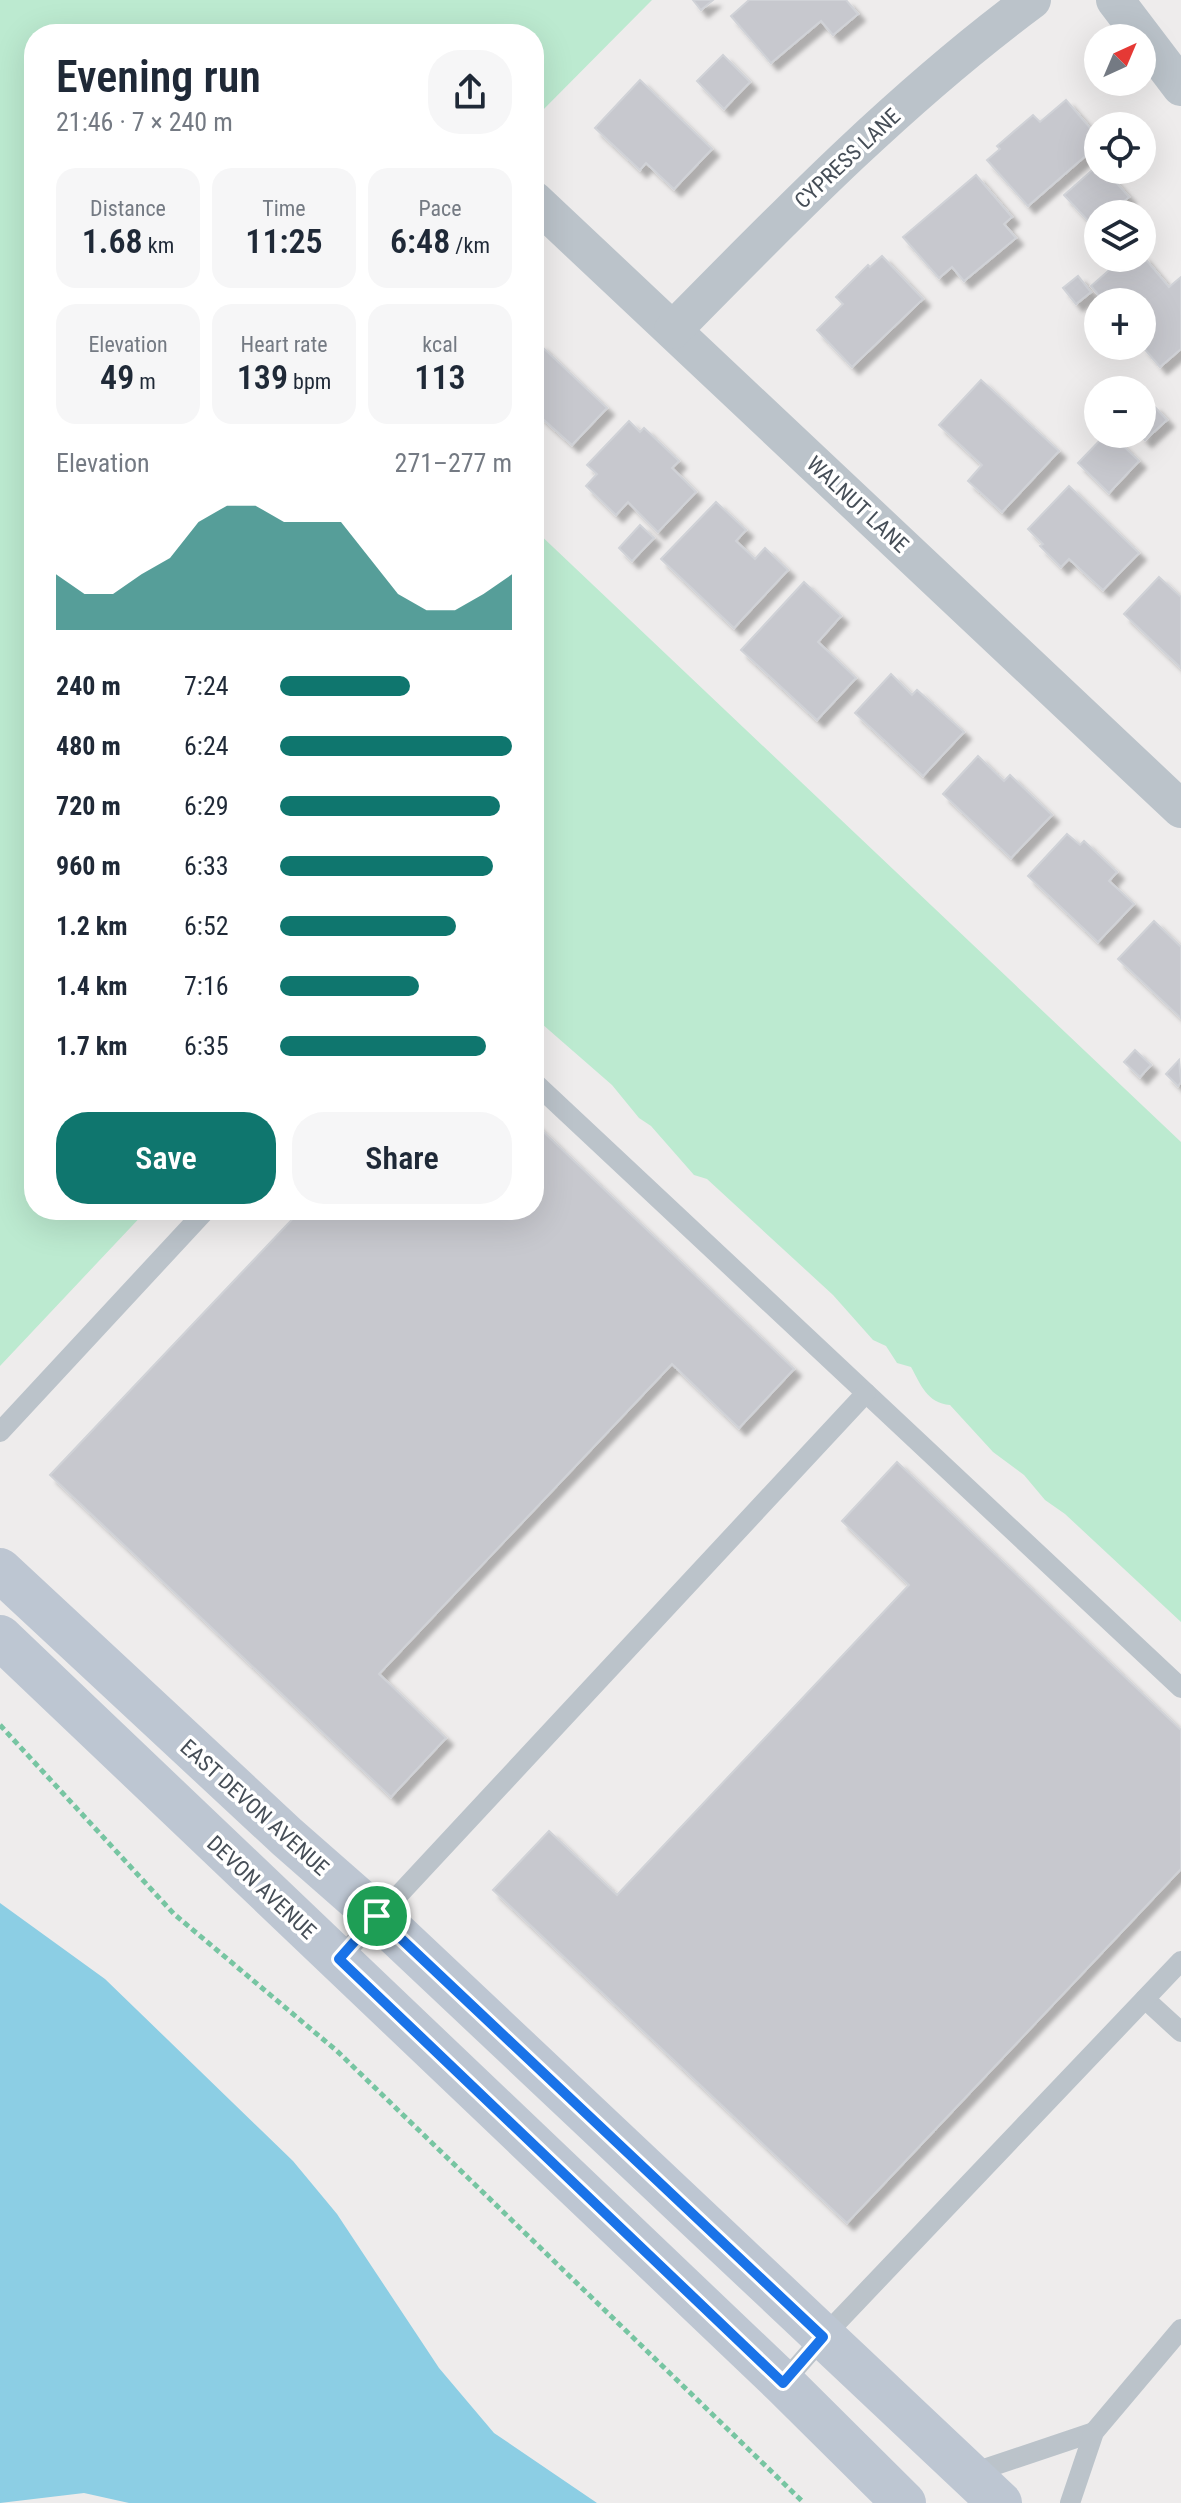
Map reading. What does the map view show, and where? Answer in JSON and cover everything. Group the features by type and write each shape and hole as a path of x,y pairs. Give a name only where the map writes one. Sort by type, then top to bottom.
{"main road":[{"name":"EAST DEVON AVENUE","path":"0,1570 276,1827 377,1916 1000,2503"},
{"name":"DEVON AVENUE","path":"0,1637 783,2383 904,2503"}],"street":[{"name":"CYPRESS LANE","path":"673,330 803,197 943,70 1032,0"},
{"path":"1115,0 1181,87"},
{"name":"WALNUT LANE","path":"544,209 1181,809"}],"lane":[{"path":"544,1091 1181,1688"},
{"path":"0,1432 197,1220"},
{"path":"339,1959 866,1393"},
{"path":"783,2383 823,2337 1181,1961"},
{"path":"1145,1999 1181,2032"},
{"path":"1070,2503 1094,2432 1181,2329"},
{"path":"969,2474 1094,2432"}],"path":[{"path":"0,1725 174,1914 337,2051 804,2503"}],"green space":[{"path":"0,0 652,0 544,109 544,24 24,24 24,1220 138,1220 0,1366"},
{"path":"544,538 1181,1142 1181,1622 1065,1514 1045,1500 1024,1475 993,1452 950,1405 930,1397 911,1367 897,1363 886,1346 873,1340 833,1295 707,1179 694,1175 612,1085 544,1026"}],"water":[{"path":"0,1903 105,1979 293,2161 337,2214 439,2368 494,2433 597,2503 129,2503 84,2493 0,2503"}],"building":[{"path":"693,0 713,0 701,10"},
{"path":"749,0 846,0 858,14 833,35 821,21 771,63 731,16"},
{"path":"723,55 750,82 724,109 697,81"},
{"path":"640,80 712,149 674,189 646,163 640,170 595,128"},
{"path":"1066,100 1084,121 1084,157 1028,206 987,160 1000,149 997,146 1033,115 1040,122"},
{"path":"976,175 1012,217 1004,224 1016,238 964,281 952,267 939,278 903,237"},
{"path":"1084,177 1084,184 1117,184 1129,197 1125,200 1084,200 1084,216 1064,195"},
{"path":"882,256 923,299 852,367 817,330 843,304 836,297 868,265 870,267"},
{"path":"1107,272 1156,272 1169,287 1181,277 1181,349 1160,367 1154,360 1156,288 1091,286"},
{"path":"1078,276 1088,288 1084,288 1084,298 1076,304 1063,288"},
{"path":"544,349 607,408 572,445 544,420"},
{"path":"981,380 1059,451 1002,512 968,481 982,465 939,425"},
{"path":"1156,408 1167,420 1156,430"},
{"path":"629,421 640,432 644,428 679,461 672,468 696,492 658,532 628,502 616,515 586,486 597,474 587,465"},
{"path":"1092,448 1126,448 1139,461 1109,493 1078,463"},
{"path":"1069,486 1139,553 1103,590 1069,559 1061,567 1028,529"},
{"path":"716,502 746,530 736,541 755,559 765,548 788,570 734,628 661,559"},
{"path":"640,525 654,538 632,561 619,548"},
{"path":"1159,577 1181,597 1181,668 1124,614"},
{"path":"804,582 841,616 818,642 856,678 817,720 741,650"},
{"path":"891,674 912,695 917,690 964,732 923,776 855,713"},
{"path":"978,756 1004,781 1010,775 1052,815 1011,858 943,794"},
{"path":"1067,834 1080,845 1084,841 1117,872 1109,881 1134,904 1098,942 1028,876"},
{"path":"1154,921 1181,947 1181,1018 1118,959"},
{"path":"1135,1050 1151,1065 1140,1077 1124,1062"},
{"path":"1179,1060 1181,1082 1178,1086 1166,1074"},
{"path":"544,1132 794,1369 739,1428 672,1364 379,1674 446,1738 391,1797 50,1475 292,1220 544,1220"},
{"path":"897,1462 1181,1730 1181,1869 847,2223 493,1890 549,1831 617,1895 909,1585 842,1521"}],"route":[{"path":"377,1916 823,2337 783,2383 339,1959 377,1916"}]}
